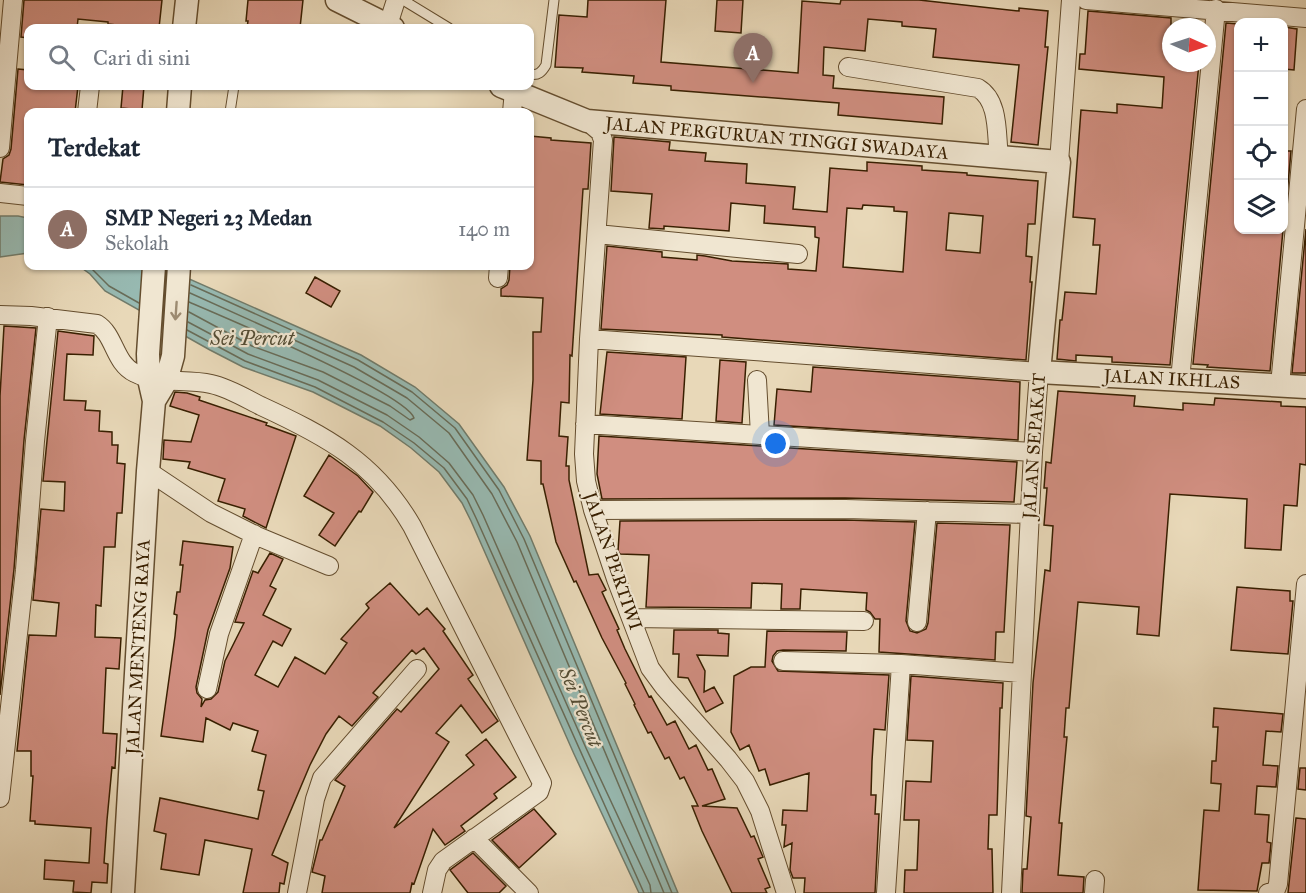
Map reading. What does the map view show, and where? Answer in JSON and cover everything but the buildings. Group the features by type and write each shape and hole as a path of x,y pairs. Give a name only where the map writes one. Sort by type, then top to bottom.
{"street":[{"path":"0,148 13,0"},
{"path":"185,24 188,0"},
{"path":"336,0 385,24"},
{"path":"392,24 396,0"},
{"name":"JALAN SEPAKAT","path":"1011,893 1033,453 1071,0"},
{"path":"1086,0 1306,18"},
{"path":"1180,380 1216,9"},
{"path":"848,67 978,88 986,92 993,103 999,157"},
{"path":"87,108 90,90"},
{"path":"178,108 180,90"},
{"name":"JALAN PERGURUAN TINGGI SWADAYA","path":"509,96 586,121 1059,162"},
{"path":"1280,385 1306,109"},
{"name":"JALAN PERTIWI","path":"586,121 600,132 603,140 585,424 584,467 593,510 643,651 657,677 745,781 760,811 786,893"},
{"path":"0,193 24,196"},
{"path":"597,234 798,254"},
{"name":"JALAN MENTENG RAYA","path":"154,270 148,354 158,380"},
{"name":"JALAN MENTENG RAYA","path":"123,893 154,401 158,380 173,356 179,270"},
{"path":"0,315 48,317 97,324 104,330 124,366 133,373 158,380 216,385 315,432 375,475 403,511 542,783 538,792 439,865 432,893"},
{"path":"0,798 26,570 35,441 48,317"},
{"path":"589,339 1039,372"},
{"name":"JALAN IKHLAS","path":"1039,372 1306,387"},
{"path":"757,380 760,435"},
{"path":"585,424 1033,453"},
{"path":"148,471 211,513 329,566"},
{"path":"593,510 845,509 1030,514"},
{"path":"916,622 927,511"},
{"path":"207,688 219,634 254,534"},
{"path":"1268,893 1275,892 1278,884 1306,584"},
{"path":"632,618 864,621"},
{"path":"783,661 901,664 1022,673"},
{"path":"886,893 901,664"},
{"path":"297,893 315,799 322,778 417,669"},
{"path":"474,838 530,893"}],"lane":[{"path":"403,0 442,24"},
{"path":"534,75 542,73 546,66 554,0"},
{"path":"231,108 233,90"}],"water":[{"path":"0,216 24,217 24,254 0,257"},
{"name":"Sei Percut","path":"84,270 169,270 361,355 415,387 459,424 504,487 530,536 678,893 639,893 574,754 471,521 462,503 439,472 380,426 313,392 243,367 210,350 105,291"}],"place":[{"name":"SMP Negeri 23 Medan","path":"753,83"}]}
